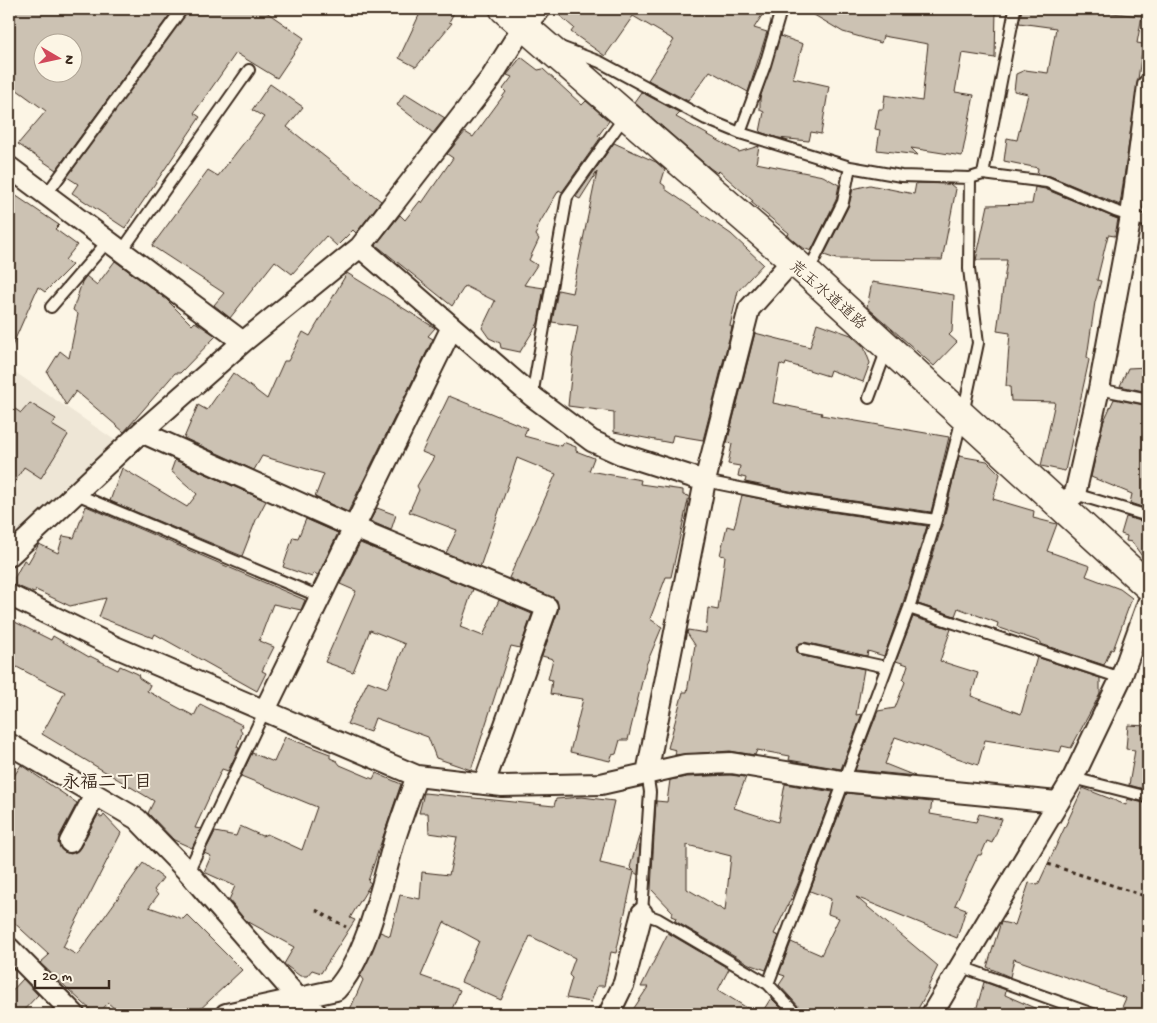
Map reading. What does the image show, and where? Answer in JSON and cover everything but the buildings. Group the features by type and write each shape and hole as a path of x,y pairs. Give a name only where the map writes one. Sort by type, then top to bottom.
{"main road":[{"name":"荒玉水道道路","path":"527,20 625,116 800,267 963,414 1067,500 1148,586"}],"street":[{"path":"9,556 74,493 243,342 360,248 491,78 527,20"},
{"path":"1067,500 1099,388 1140,219 1148,85"},
{"path":"9,167 243,342"},
{"path":"360,248 532,396 592,441 621,454 705,481"},
{"path":"647,773 705,481 749,310 800,267"},
{"path":"265,710 452,327"},
{"path":"141,432 355,528 546,607 484,784"},
{"path":"9,595 114,646 416,776 502,786 601,784 685,765 731,763 842,782 1057,802"},
{"path":"932,1014 1073,778 1121,678 1148,603"},
{"path":"9,744 137,819 188,872 298,998 317,1014"},
{"path":"226,1014 336,990 348,978 364,937 416,776"},
{"path":"70,842 94,795"},
{"path":"609,1014 624,983 642,913"},
{"path":"9,948 74,1014"}],"lane":[{"path":"46,195 182,9"},
{"path":"983,174 1015,9"},
{"path":"740,133 762,74 780,10"},
{"path":"527,20 706,119 740,133 850,167 901,176 970,178 983,174 1047,182 1140,219"},
{"path":"51,307 114,246 249,70"},
{"path":"532,396 567,197 625,116"},
{"path":"800,267 843,202 850,167"},
{"path":"768,984 908,608 936,520 963,414 978,343 969,269 970,178"},
{"path":"869,398 888,346"},
{"path":"1099,388 1148,399"},
{"path":"705,481 804,500 936,520"},
{"path":"74,493 320,597"},
{"path":"1067,500 1148,516"},
{"path":"908,608 1121,678"},
{"path":"802,649 886,667"},
{"path":"188,872 265,710"},
{"path":"647,773 650,792 642,913 658,919 768,984 796,1014"},
{"path":"1073,778 1148,797"},
{"path":"959,966 1093,1014"}],"path":[{"path":"1026,856 1148,897"},
{"path":"316,910 364,937"}],"shaded area":[{"path":"9,368 122,445 9,551"}],"district":[{"name":"永福二丁目","path":"107,781"}]}
